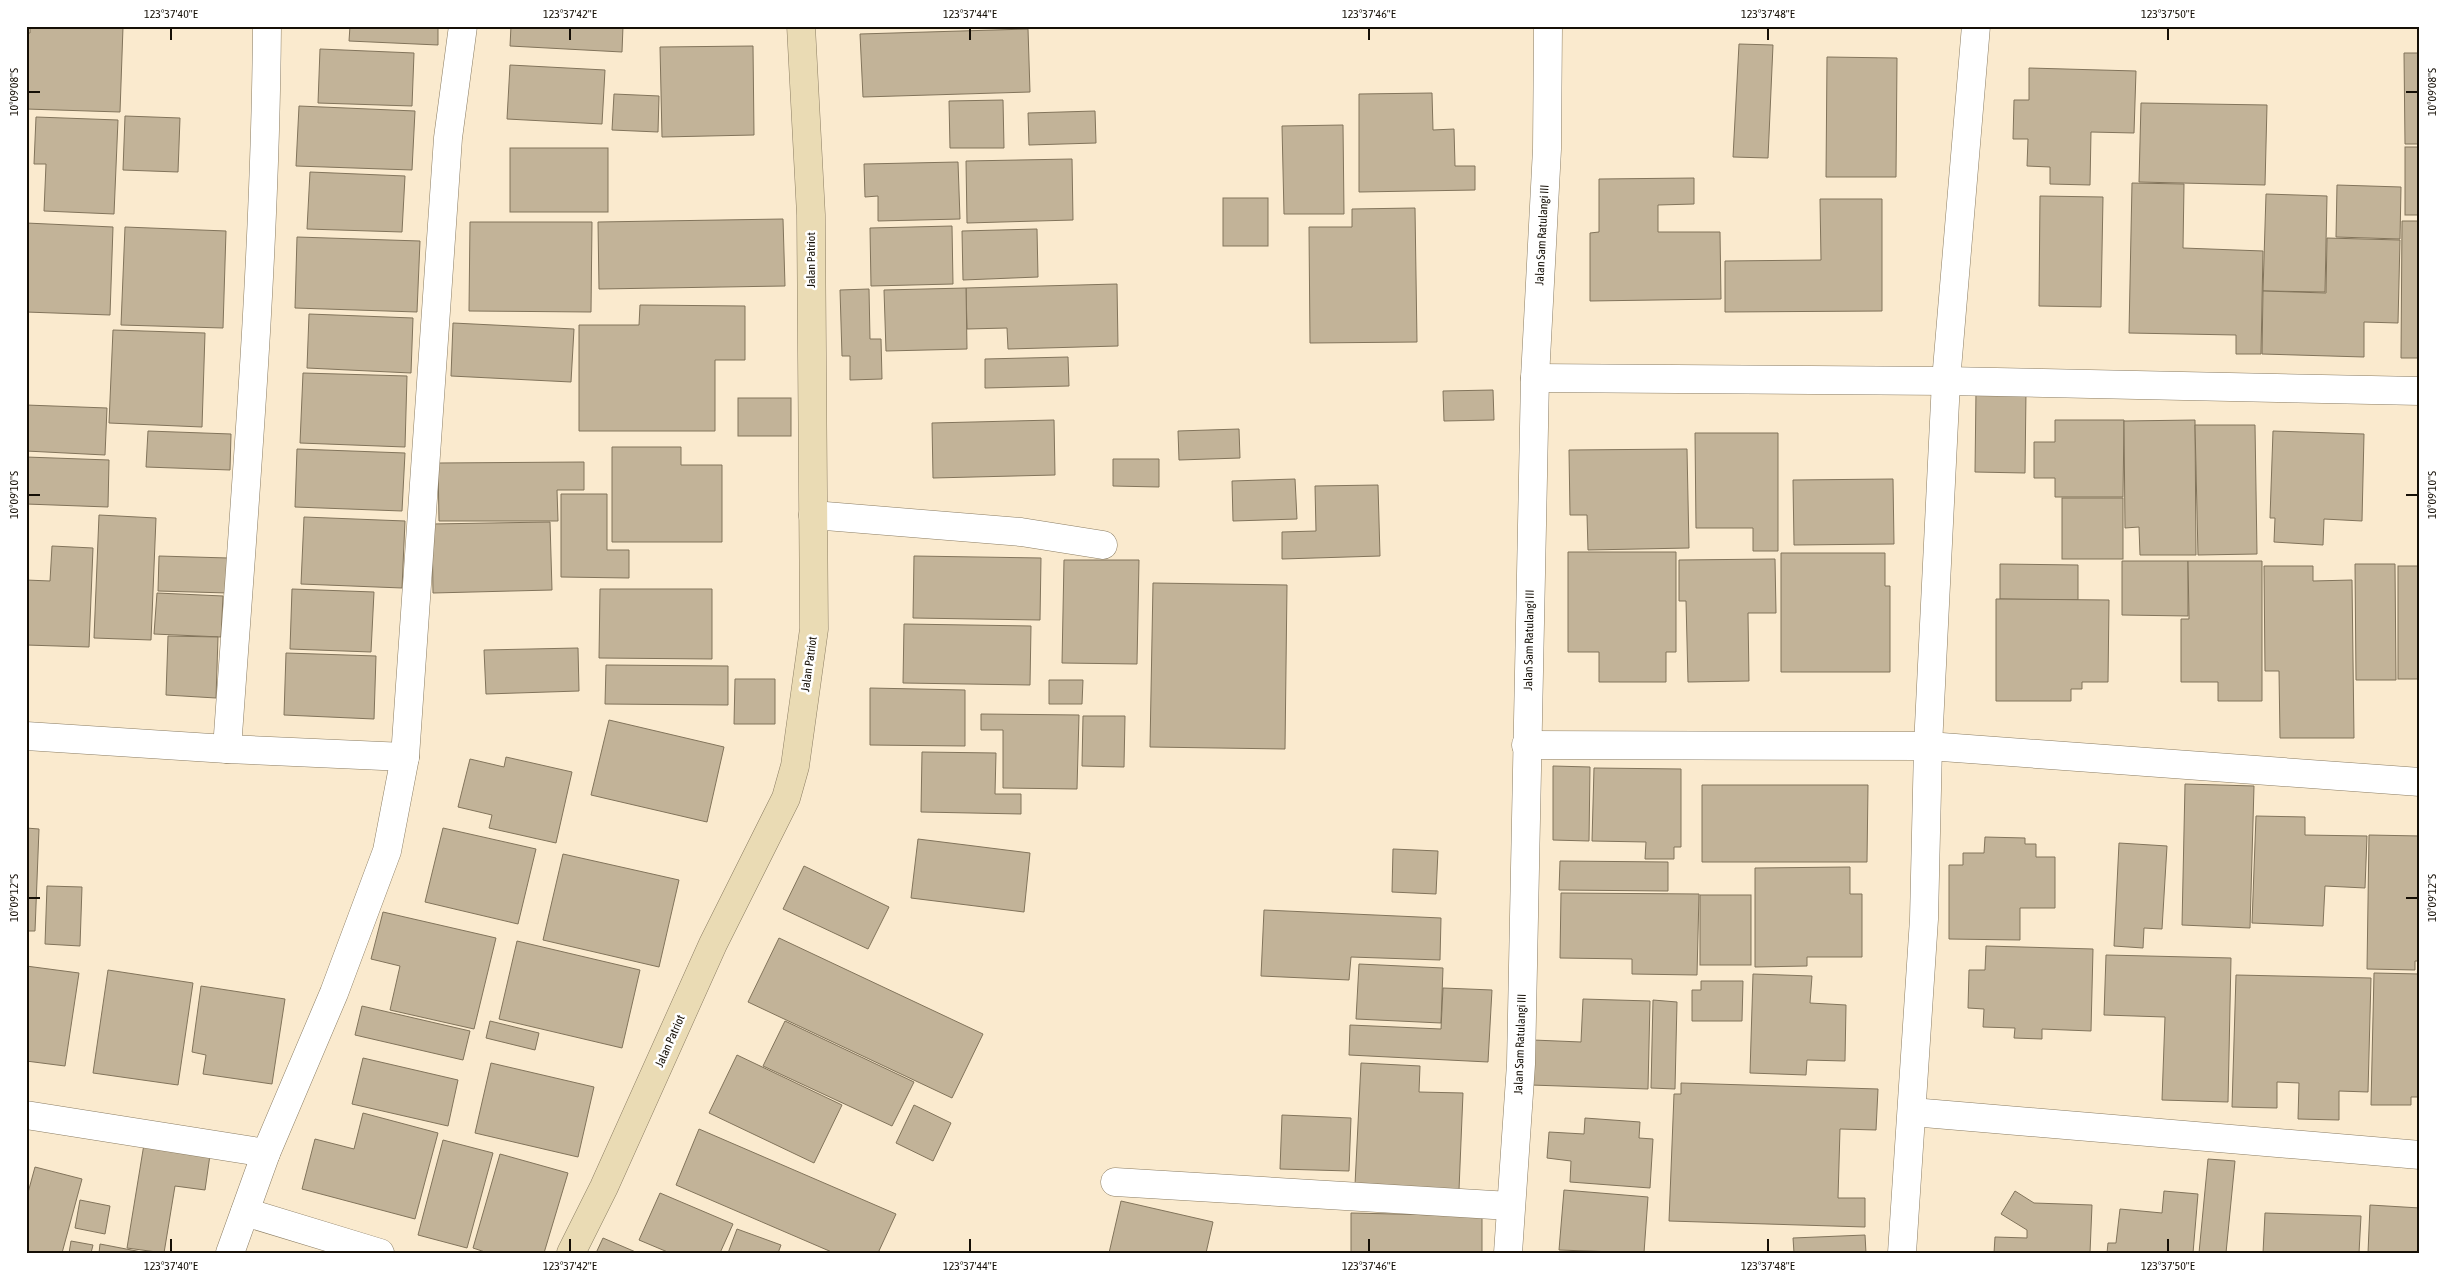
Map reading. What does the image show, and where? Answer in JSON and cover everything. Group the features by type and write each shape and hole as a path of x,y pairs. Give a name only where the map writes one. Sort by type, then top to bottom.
{"street":[{"path":"227,749 255,349 266,132 267,26"},
{"path":"230,1253 266,1153 334,993 387,852 404,757 448,138 463,26"},
{"name":"Jalan Patriot","path":"571,1253 604,1187 713,944 786,798 795,766 814,629 811,215 801,26"},
{"name":"Jalan Sam Ratulangi III","path":"1508,1253 1521,1064 1526,745 1535,378 1547,149 1548,26"},
{"path":"1902,1253 1924,919 1928,746 1946,381 1976,26"},
{"path":"1535,378 1946,381 2420,391"},
{"path":"813,515 1021,532 1103,545"},
{"path":"26,736 227,749 404,757"},
{"path":"1526,745 1928,746 2420,782"},
{"path":"1912,1112 2420,1155"},
{"path":"26,1115 266,1153"},
{"path":"1115,1182 1510,1206"},
{"path":"245,1212 380,1253"}],"building":[{"path":"30,26 123,27 120,112 26,109 26,33 30,33"},
{"path":"350,26 438,26 438,45 349,41"},
{"path":"511,26 623,26 622,52 510,46"},
{"path":"1028,29 1030,92 863,97 860,34"},
{"path":"1739,44 1773,45 1768,158 1733,157"},
{"path":"753,46 754,135 662,137 660,47"},
{"path":"320,49 414,53 412,106 318,103"},
{"path":"2404,53 2420,53 2420,144 2405,144"},
{"path":"1827,57 1897,58 1896,177 1826,177"},
{"path":"510,65 605,70 602,124 507,119"},
{"path":"2029,68 2136,71 2134,133 2091,132 2090,185 2050,184 2050,167 2027,166 2028,139 2013,139 2014,100 2029,100"},
{"path":"1432,93 1433,130 1454,129 1455,166 1475,166 1475,190 1359,192 1359,94"},
{"path":"614,94 659,96 658,132 612,130"},
{"path":"1003,100 1004,148 950,148 949,101"},
{"path":"2141,103 2267,105 2265,185 2139,182"},
{"path":"299,106 415,111 412,170 296,166"},
{"path":"1095,111 1096,143 1029,145 1028,113"},
{"path":"125,116 180,118 178,172 123,170"},
{"path":"36,117 118,120 114,214 44,211 46,164 34,164"},
{"path":"1343,125 1344,214 1284,214 1282,126"},
{"path":"2405,147 2420,147 2420,215 2405,215"},
{"path":"510,148 608,148 608,212 510,212"},
{"path":"1072,159 1073,220 967,223 966,161"},
{"path":"958,162 960,219 878,221 878,196 865,197 864,164"},
{"path":"310,172 405,176 402,232 307,229"},
{"path":"1694,178 1694,204 1658,205 1658,232 1720,232 1721,299 1590,301 1590,233 1599,232 1599,179"},
{"path":"2132,183 2184,184 2183,248 2263,251 2261,354 2236,354 2236,335 2129,333"},
{"path":"2337,185 2401,187 2400,239 2336,237"},
{"path":"2266,194 2327,196 2325,292 2263,291"},
{"path":"2040,196 2103,197 2101,307 2039,306"},
{"path":"1223,198 1268,198 1268,246 1223,246"},
{"path":"1820,199 1882,199 1882,311 1725,312 1725,261 1821,260"},
{"path":"1415,208 1417,342 1310,343 1309,227 1352,227 1352,209"},
{"path":"783,219 785,286 599,289 598,222"},
{"path":"2402,221 2420,221 2420,358 2401,358"},
{"path":"470,222 592,222 591,312 469,311"},
{"path":"26,223 113,227 110,315 26,312"},
{"path":"952,226 953,284 871,286 870,228"},
{"path":"125,227 226,231 223,328 121,325"},
{"path":"1037,229 1038,277 963,280 962,231"},
{"path":"297,237 420,241 417,312 295,308"},
{"path":"2327,238 2400,240 2398,323 2364,322 2364,357 2262,354 2263,291 2326,293"},
{"path":"1117,284 1118,346 1008,349 1007,328 967,329 966,288"},
{"path":"966,288 967,349 886,351 884,290"},
{"path":"869,289 870,339 881,339 882,379 850,380 850,356 842,356 840,290"},
{"path":"640,305 745,306 745,360 715,360 715,431 579,431 579,325 639,325"},
{"path":"309,314 413,318 411,373 307,368"},
{"path":"453,323 574,329 571,382 451,376"},
{"path":"113,330 205,333 202,427 109,423"},
{"path":"1068,357 1069,386 985,388 985,359"},
{"path":"303,373 407,376 405,447 300,443"},
{"path":"1493,390 1494,420 1444,421 1443,391"},
{"path":"1976,391 2026,391 2025,473 1975,472"},
{"path":"738,398 791,398 791,436 738,436"},
{"path":"26,405 107,408 105,455 26,451"},
{"path":"1054,420 1055,475 933,478 932,423"},
{"path":"2055,420 2124,420 2123,497 2055,497 2055,478 2034,478 2034,442 2055,442"},
{"path":"2195,420 2196,555 2140,555 2139,527 2125,528 2124,421"},
{"path":"2195,425 2255,425 2257,554 2198,555"},
{"path":"1239,429 1240,458 1179,460 1178,431"},
{"path":"148,431 231,434 230,470 146,467"},
{"path":"2273,431 2364,434 2362,521 2324,519 2323,545 2274,542 2275,518 2270,518"},
{"path":"1695,433 1778,433 1778,551 1753,551 1753,528 1696,528"},
{"path":"612,447 681,447 681,465 722,465 722,542 612,542"},
{"path":"297,449 405,453 402,511 295,507"},
{"path":"1687,449 1689,548 1588,550 1587,515 1570,515 1569,450"},
{"path":"26,457 109,460 108,507 26,504"},
{"path":"1113,459 1159,459 1159,487 1113,486"},
{"path":"584,462 584,490 557,490 558,521 439,521 438,463"},
{"path":"1295,479 1297,519 1233,521 1232,481"},
{"path":"1893,479 1894,544 1794,545 1793,480"},
{"path":"1378,485 1380,556 1282,559 1282,532 1316,531 1315,486"},
{"path":"561,494 607,494 607,550 629,550 629,578 561,577"},
{"path":"2062,498 2123,498 2123,559 2062,559"},
{"path":"99,515 156,518 151,640 94,638"},
{"path":"304,517 405,521 402,588 301,584"},
{"path":"550,522 552,590 433,593 432,524"},
{"path":"52,546 93,548 89,647 26,645 26,580 50,581"},
{"path":"1568,552 1676,552 1676,652 1666,652 1666,682 1599,682 1599,652 1568,652"},
{"path":"1781,553 1885,553 1885,586 1890,586 1890,672 1781,672"},
{"path":"159,556 228,558 228,593 158,591"},
{"path":"914,556 1041,558 1040,620 913,618"},
{"path":"1775,559 1776,613 1748,613 1749,681 1688,682 1686,601 1679,601 1679,560"},
{"path":"1064,560 1139,560 1137,664 1062,663"},
{"path":"2122,561 2188,561 2188,616 2122,615"},
{"path":"2188,561 2262,561 2262,701 2218,701 2218,682 2181,682 2181,619 2189,619"},
{"path":"2000,564 2078,565 2078,600 2000,599"},
{"path":"2355,564 2395,564 2396,680 2356,680"},
{"path":"2264,566 2313,566 2313,581 2352,580 2354,738 2280,738 2279,671 2265,671"},
{"path":"2398,566 2420,566 2420,679 2398,679"},
{"path":"1153,583 1287,585 1285,749 1150,747"},
{"path":"292,589 374,592 371,652 290,649"},
{"path":"600,589 712,589 712,659 599,658"},
{"path":"157,593 223,596 221,637 154,634"},
{"path":"1996,599 2109,600 2108,682 2082,682 2082,689 2071,689 2071,701 1996,701"},
{"path":"904,624 1031,626 1030,685 903,683"},
{"path":"168,636 218,637 216,698 166,695"},
{"path":"578,648 579,691 486,694 484,650"},
{"path":"286,653 376,656 374,719 284,715"},
{"path":"606,665 728,666 728,705 605,704"},
{"path":"735,679 775,679 775,724 734,724"},
{"path":"1049,680 1083,680 1082,704 1049,704"},
{"path":"870,688 965,690 965,746 870,745"},
{"path":"981,714 1079,715 1077,789 1003,788 1003,730 981,730"},
{"path":"1083,716 1125,716 1124,767 1082,766"},
{"path":"609,720 724,747 707,822 591,795"},
{"path":"922,752 996,753 995,794 1021,794 1021,814 921,812"},
{"path":"506,757 572,772 556,843 489,828 492,815 458,807 470,759 504,767"},
{"path":"1553,766 1590,767 1589,841 1553,840"},
{"path":"1594,768 1681,769 1681,847 1674,847 1674,859 1645,859 1646,842 1592,841"},
{"path":"2185,784 2254,786 2250,928 2182,925"},
{"path":"1702,785 1868,785 1867,862 1702,862"},
{"path":"2256,816 2305,817 2305,835 2367,836 2365,888 2325,886 2323,926 2252,923"},
{"path":"26,828 39,829 35,931 26,931"},
{"path":"443,828 536,849 518,924 425,902"},
{"path":"2369,835 2420,836 2420,961 2415,961 2415,970 2367,969"},
{"path":"1985,837 2025,838 2025,844 2036,844 2036,857 2055,857 2055,908 2020,908 2020,940 1949,939 1949,865 1963,865 1963,853 1984,853"},
{"path":"918,839 1030,853 1024,912 911,898"},
{"path":"2119,843 2167,846 2162,929 2144,928 2143,948 2114,946"},
{"path":"1393,849 1438,851 1436,894 1392,892"},
{"path":"563,854 679,880 659,967 543,940"},
{"path":"1560,861 1668,862 1668,891 1559,890"},
{"path":"804,866 889,907 868,949 783,909"},
{"path":"1850,867 1850,894 1862,894 1862,957 1807,957 1807,966 1755,967 1755,868"},
{"path":"47,886 82,887 80,946 45,944"},
{"path":"1561,893 1699,894 1697,975 1632,974 1632,959 1560,958"},
{"path":"1700,895 1751,895 1751,965 1700,965"},
{"path":"1264,910 1441,918 1440,960 1351,957 1349,980 1261,976"},
{"path":"383,912 496,938 474,1029 390,1010 400,966 371,959"},
{"path":"779,938 983,1034 952,1098 748,1002"},
{"path":"517,941 640,970 622,1048 499,1019"},
{"path":"1986,946 2093,949 2091,1031 2042,1029 2042,1039 2014,1038 2015,1028 1983,1027 1984,1009 1968,1008 1969,970 1985,970"},
{"path":"2106,955 2231,958 2228,1102 2162,1100 2165,1017 2104,1015"},
{"path":"1359,964 1443,968 1441,1023 1356,1019"},
{"path":"26,966 79,973 65,1066 26,1061"},
{"path":"108,970 193,983 178,1085 93,1073"},
{"path":"2374,973 2420,974 2420,1097 2411,1097 2411,1105 2371,1105"},
{"path":"1753,974 1812,976 1810,1003 1846,1005 1845,1061 1807,1060 1806,1075 1750,1073"},
{"path":"2236,975 2371,978 2368,1092 2339,1091 2339,1120 2298,1119 2299,1083 2277,1082 2277,1108 2232,1107"},
{"path":"1701,981 1743,981 1742,1021 1692,1021 1692,990 1701,990"},
{"path":"201,986 285,999 272,1084 203,1074 206,1055 192,1052"},
{"path":"1443,988 1492,990 1488,1062 1349,1055 1350,1025 1441,1029"},
{"path":"1583,999 1650,1001 1648,1089 1531,1085 1533,1040 1581,1042"},
{"path":"1653,1000 1677,1002 1675,1089 1651,1088"},
{"path":"362,1006 470,1031 463,1060 355,1035"},
{"path":"490,1021 539,1033 535,1050 486,1038"},
{"path":"785,1021 914,1082 892,1126 763,1066"},
{"path":"737,1055 842,1105 814,1163 709,1113"},
{"path":"363,1058 458,1080 448,1126 352,1104"},
{"path":"491,1063 594,1087 578,1157 475,1133"},
{"path":"1361,1063 1420,1066 1419,1092 1463,1093 1459,1190 1355,1185"},
{"path":"1681,1083 1878,1089 1876,1130 1840,1129 1838,1198 1865,1198 1865,1227 1669,1221 1674,1094 1681,1094"},
{"path":"914,1105 951,1123 933,1161 896,1143"},
{"path":"363,1113 438,1133 415,1219 302,1189 315,1139 354,1149"},
{"path":"1282,1115 1351,1118 1349,1171 1280,1169"},
{"path":"1585,1118 1640,1122 1639,1138 1653,1139 1650,1188 1570,1182 1571,1161 1547,1158 1549,1132 1584,1134"},
{"path":"699,1129 896,1214 878,1253 834,1253 676,1185"},
{"path":"443,1140 493,1153 467,1248 418,1235"},
{"path":"144,1144 210,1155 205,1190 175,1186 164,1253 127,1248"},
{"path":"500,1154 568,1173 544,1253 488,1253 473,1248"},
{"path":"2208,1159 2235,1161 2226,1253 2199,1253"},
{"path":"35,1167 82,1179 62,1253 26,1253 26,1200"},
{"path":"1564,1190 1648,1197 1644,1253 1559,1250"},
{"path":"2015,1191 2034,1203 2092,1205 2090,1253 1994,1253 1995,1237 2027,1238 2027,1230 2001,1214"},
{"path":"2164,1191 2198,1194 2193,1253 2107,1253 2108,1243 2116,1243 2120,1209 2162,1213"},
{"path":"660,1193 733,1224 720,1253 670,1253 639,1240"},
{"path":"80,1200 110,1206 105,1234 75,1228"},
{"path":"1121,1201 1213,1222 1206,1253 1109,1253"},
{"path":"2370,1205 2420,1208 2420,1253 2368,1253"},
{"path":"1351,1213 1482,1216 1482,1253 1351,1253"},
{"path":"2265,1213 2361,1216 2359,1253 2263,1253"},
{"path":"737,1229 781,1245 778,1253 728,1253"},
{"path":"1865,1235 1866,1253 1794,1253 1793,1238"},
{"path":"603,1238 638,1253 596,1253"},
{"path":"71,1241 93,1245 91,1253 69,1253"},
{"path":"100,1244 147,1253 99,1253"}]}
